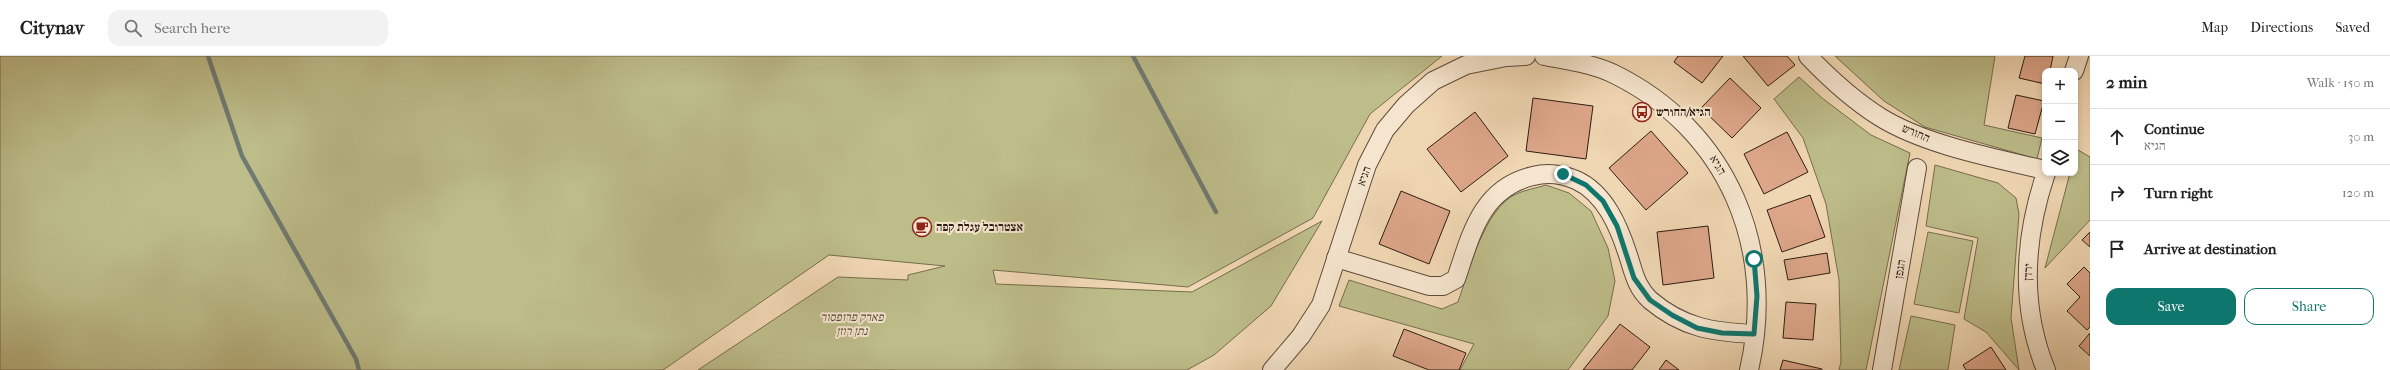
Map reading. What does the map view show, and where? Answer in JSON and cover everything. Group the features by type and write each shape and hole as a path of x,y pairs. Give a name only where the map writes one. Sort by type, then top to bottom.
{"street":[{"name":"הגיא","path":"1272,370 1301,336 1320,304 1367,165 1385,130 1406,105 1433,81 1466,65 1506,57 1526,56"},
{"name":"הגיא","path":"1544,56 1582,60 1613,74 1650,94 1683,121 1712,154 1746,222 1754,259 1757,296 1749,370"},
{"name":"החורש","path":"1808,56 1835,84 1881,118 1948,146 2042,169"},
{"path":"2075,68 2079,56"},
{"name":"הגפן","path":"1882,370 1917,168"},
{"path":"1336,258 1430,286 1443,286 1456,279 1477,221 1490,202 1505,187 1523,178 1542,173 1563,174 1586,185 1603,201 1617,226 1634,278 1650,300 1672,315 1697,328 1722,333 1754,334"},
{"name":"ירדן","path":"2045,176 2038,197 2030,241 2027,285 2031,322 2046,370"}],"green space":[{"name":"פארק פרופסור נתן רוזן","path":"0,56 1442,56 1370,114 1313,218 1188,287 993,270 996,284 1192,292 1322,221 1271,306 1214,355 1187,370 698,370 838,277 908,280 908,275 945,266 829,255 663,370 0,370"},
{"path":"1835,56 1995,56 1984,125 2042,138 2037,159 1925,127 1884,101"},
{"path":"1799,77 1822,98 1871,135 1910,153 1866,370 1839,370 1841,362 1839,280 1826,204 1803,138 1774,99"},
{"path":"2078,150 2090,157 2090,220 2045,268 2069,176 2078,176"},
{"path":"1935,165 1998,183 2016,198 2019,214 2011,318 2019,370 1986,332 1964,319 1978,238 1926,226"},
{"path":"1546,185 1569,193 1591,211 1608,248 1615,281 1608,316 1568,370 1460,370 1474,344 1339,306 1349,280 1442,309 1458,302 1479,242 1495,213 1505,202 1516,194"},
{"path":"1928,232 1973,241 1959,313 1914,304"},
{"path":"1911,316 1955,325 1948,370 1899,370"}],"building":[{"path":"1678,56 1723,56 1702,83 1674,62"},
{"path":"1743,56 1787,56 1795,65 1768,86"},
{"path":"2025,56 2053,56 2051,68 2042,68 2042,83 2019,78"},
{"path":"1730,78 1761,108 1732,138 1701,108"},
{"path":"2016,95 2042,101 2042,108 2035,134 2008,128"},
{"path":"1533,98 1593,106 1586,159 1526,151"},
{"path":"1475,112 1508,156 1461,192 1427,149"},
{"path":"1651,131 1688,173 1646,210 1609,168"},
{"path":"1787,132 1808,172 1764,194 1744,154"},
{"path":"1401,191 1450,211 1429,264 1379,244"},
{"path":"1810,195 1825,237 1782,252 1767,210"},
{"path":"1708,226 1714,278 1663,285 1657,232"},
{"path":"2090,232 2090,247 2082,240"},
{"path":"1827,253 1830,273 1788,280 1784,260"},
{"path":"2084,267 2090,273 2090,327 2087,330 2067,311 2080,297 2067,284"},
{"path":"1786,302 1816,304 1813,340 1783,338"},
{"path":"1620,324 1650,347 1632,370 1583,370"},
{"path":"1404,329 1466,353 1459,370 1429,370 1393,356"},
{"path":"2090,333 2090,356 2079,346"},
{"path":"1991,347 2006,370 1966,370 1963,365"},
{"path":"1666,360 1679,370 1659,370"},
{"path":"1783,360 1822,369 1822,370 1780,370"}],"waterway":[{"path":"208,56 242,156 356,359 359,370"},
{"path":"1133,56 1216,212"}],"place":[{"name":"הגיא/החורש","path":"1642,112"},
{"name":"אצטרובל עגלת קפה","path":"922,227"}],"route":[{"path":"1563,174 1586,185 1603,201 1617,226 1634,278 1650,300 1672,315 1697,328 1722,333 1754,334 1757,296 1754,259"}]}
